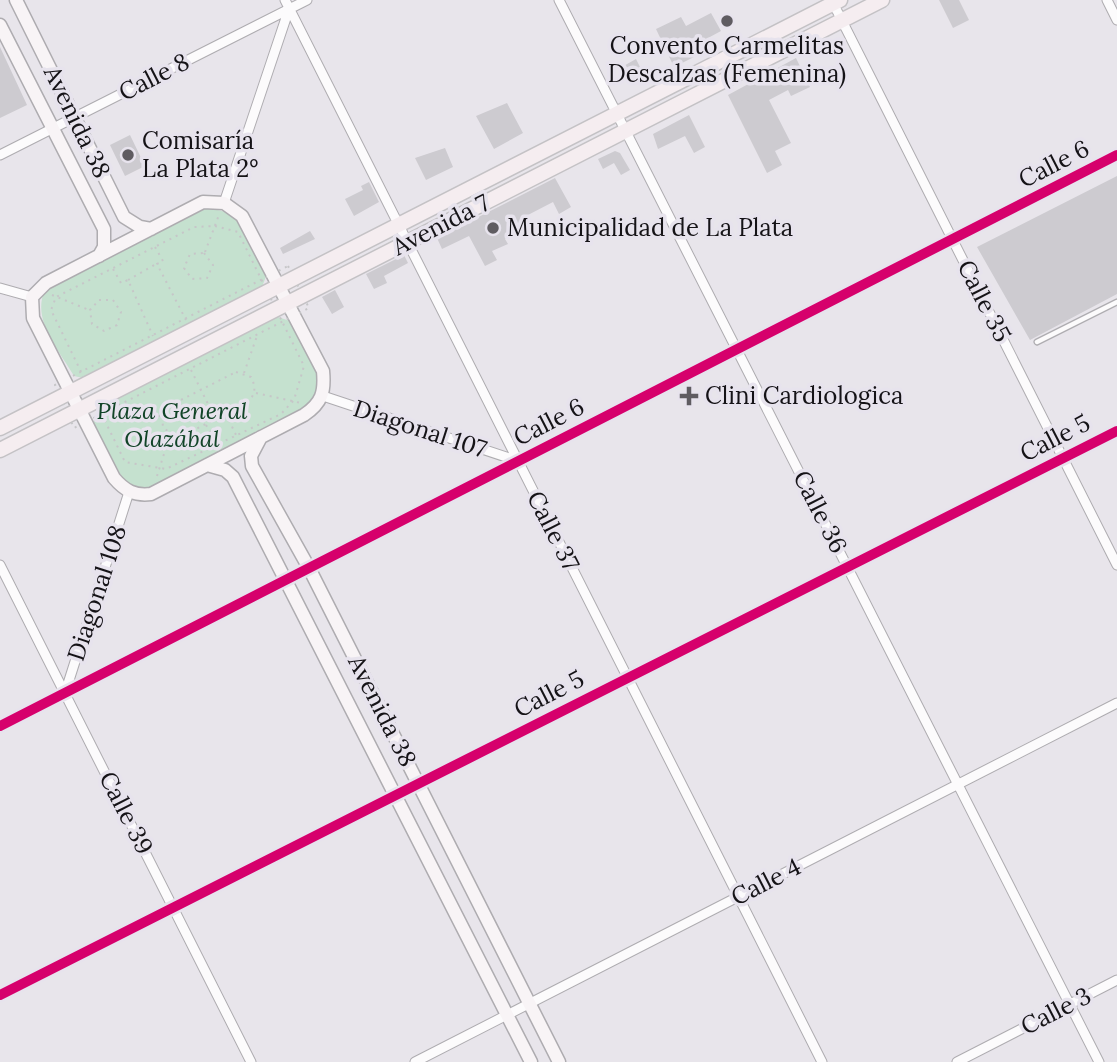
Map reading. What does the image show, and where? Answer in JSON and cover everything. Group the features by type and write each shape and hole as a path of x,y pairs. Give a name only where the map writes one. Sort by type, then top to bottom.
{"main road":[{"name":"Avenida 38","path":"16,0 124,217 131,223 151,229"},
{"name":"Avenida 7","path":"0,450 80,420 291,310 407,242 882,0"},
{"name":"Avenida 7","path":"0,428 835,1"},
{"name":"Avenida 38","path":"0,25 104,229 103,247 99,256"},
{"path":"203,202 224,203 242,216 323,371 323,396 315,408 151,494 130,492 114,478 80,420 70,392 33,318 35,293 203,202"},
{"name":"Avenida 38","path":"261,437 251,456 252,466 309,568 559,1062"},
{"name":"Avenida 38","path":"207,465 225,470 233,477 531,1062"}],"street":[{"name":"Calle 8","path":"0,155 287,5 307,0"},
{"name":"Calle 36","path":"559,0 1099,1062"},
{"path":"1107,0 1117,20"},
{"name":"Calle 35","path":"835,1 842,21 1117,565"},
{"path":"224,203 287,5"},
{"name":"Calle 37","path":"287,5 822,1062"},
{"name":"Calle 6","path":"0,726 1117,155"},
{"path":"0,288 35,293"},
{"name":"Diagonal 107","path":"323,396 518,461"},
{"name":"Calle 5","path":"0,995 1117,431"},
{"name":"Diagonal 108","path":"65,693 130,492"},
{"name":"Calle 39","path":"0,565 251,1062"},
{"name":"Calle 4","path":"415,1062 1117,703"},
{"name":"Calle 3","path":"957,1062 1117,980"}],"lane":[{"path":"1037,342 1117,302"}],"path":[{"path":"204,253 224,203"},
{"path":"113,268 121,284 163,261 155,246"},
{"path":"204,253 213,265 207,278 192,279 184,268 190,254 204,253"},
{"path":"157,264 187,320"},
{"path":"128,280 153,337"},
{"path":"35,293 90,310"},
{"path":"99,300 113,300 121,312 117,325 104,331 92,324 90,310 99,300"},
{"path":"80,420 124,403 257,335 291,310 310,309"},
{"path":"244,373 257,335"},
{"path":"191,369 215,419"},
{"path":"236,372 251,377 255,392 247,402 185,435 171,434 163,427 162,416 171,405 236,372"},
{"path":"255,392 315,408"},
{"path":"124,403 162,416"},
{"path":"226,413 236,436"},
{"path":"206,424 217,445"},
{"path":"151,494 171,434"}],"green space":[{"name":"Plaza General Olazábal","path":"205,209 230,214 246,228 268,271 262,287 83,378 74,376 44,324 42,301 45,290"},
{"name":"Plaza General Olazábal","path":"278,317 293,322 321,376 312,407 152,489 136,489 124,481 93,424 99,407"}],"building":[{"path":"939,0 959,0 969,20 953,28"},
{"path":"711,13 721,31 695,45 700,54 674,67 656,29 681,17 686,26"},
{"path":"0,47 27,105 0,118"},
{"path":"796,58 810,87 791,96 788,90 769,100 791,143 775,151 782,165 767,173 728,95"},
{"path":"636,59 643,73 627,81 620,68"},
{"path":"507,103 523,133 494,149 476,116"},
{"path":"689,115 705,147 694,153 685,136 658,149 653,134"},
{"name":"Comisaría La Plata 2°","path":"130,135 145,166 125,176 110,145"},
{"path":"445,148 453,167 426,180 415,158"},
{"path":"615,151 620,153 630,170 621,175 614,163 603,169 598,159"},
{"path":"1117,176 1117,294 1030,340 977,247"},
{"path":"555,178 571,207 559,214 553,202 526,216 531,226 505,239 508,244 492,251 497,260 485,266 469,236 442,249 437,238"},
{"path":"369,182 379,202 354,216 345,199 363,190 361,186"},
{"path":"310,231 315,239 283,254 280,248"},
{"path":"404,255 408,263 384,276 387,283 374,289 366,274"},
{"path":"335,290 344,307 332,314 322,297"}],"cycle path":[{"path":"0,726 1117,155"},
{"path":"0,995 1117,431"}],"place":[{"name":"Convento Carmelitas Descalzas (Femenina)","path":"727,21"},
{"name":"Comisaría La Plata 2°","path":"128,155"},
{"name":"Municipalidad de La Plata","path":"493,228"},
{"name":"Clini Cardiologica","path":"689,396"}]}
